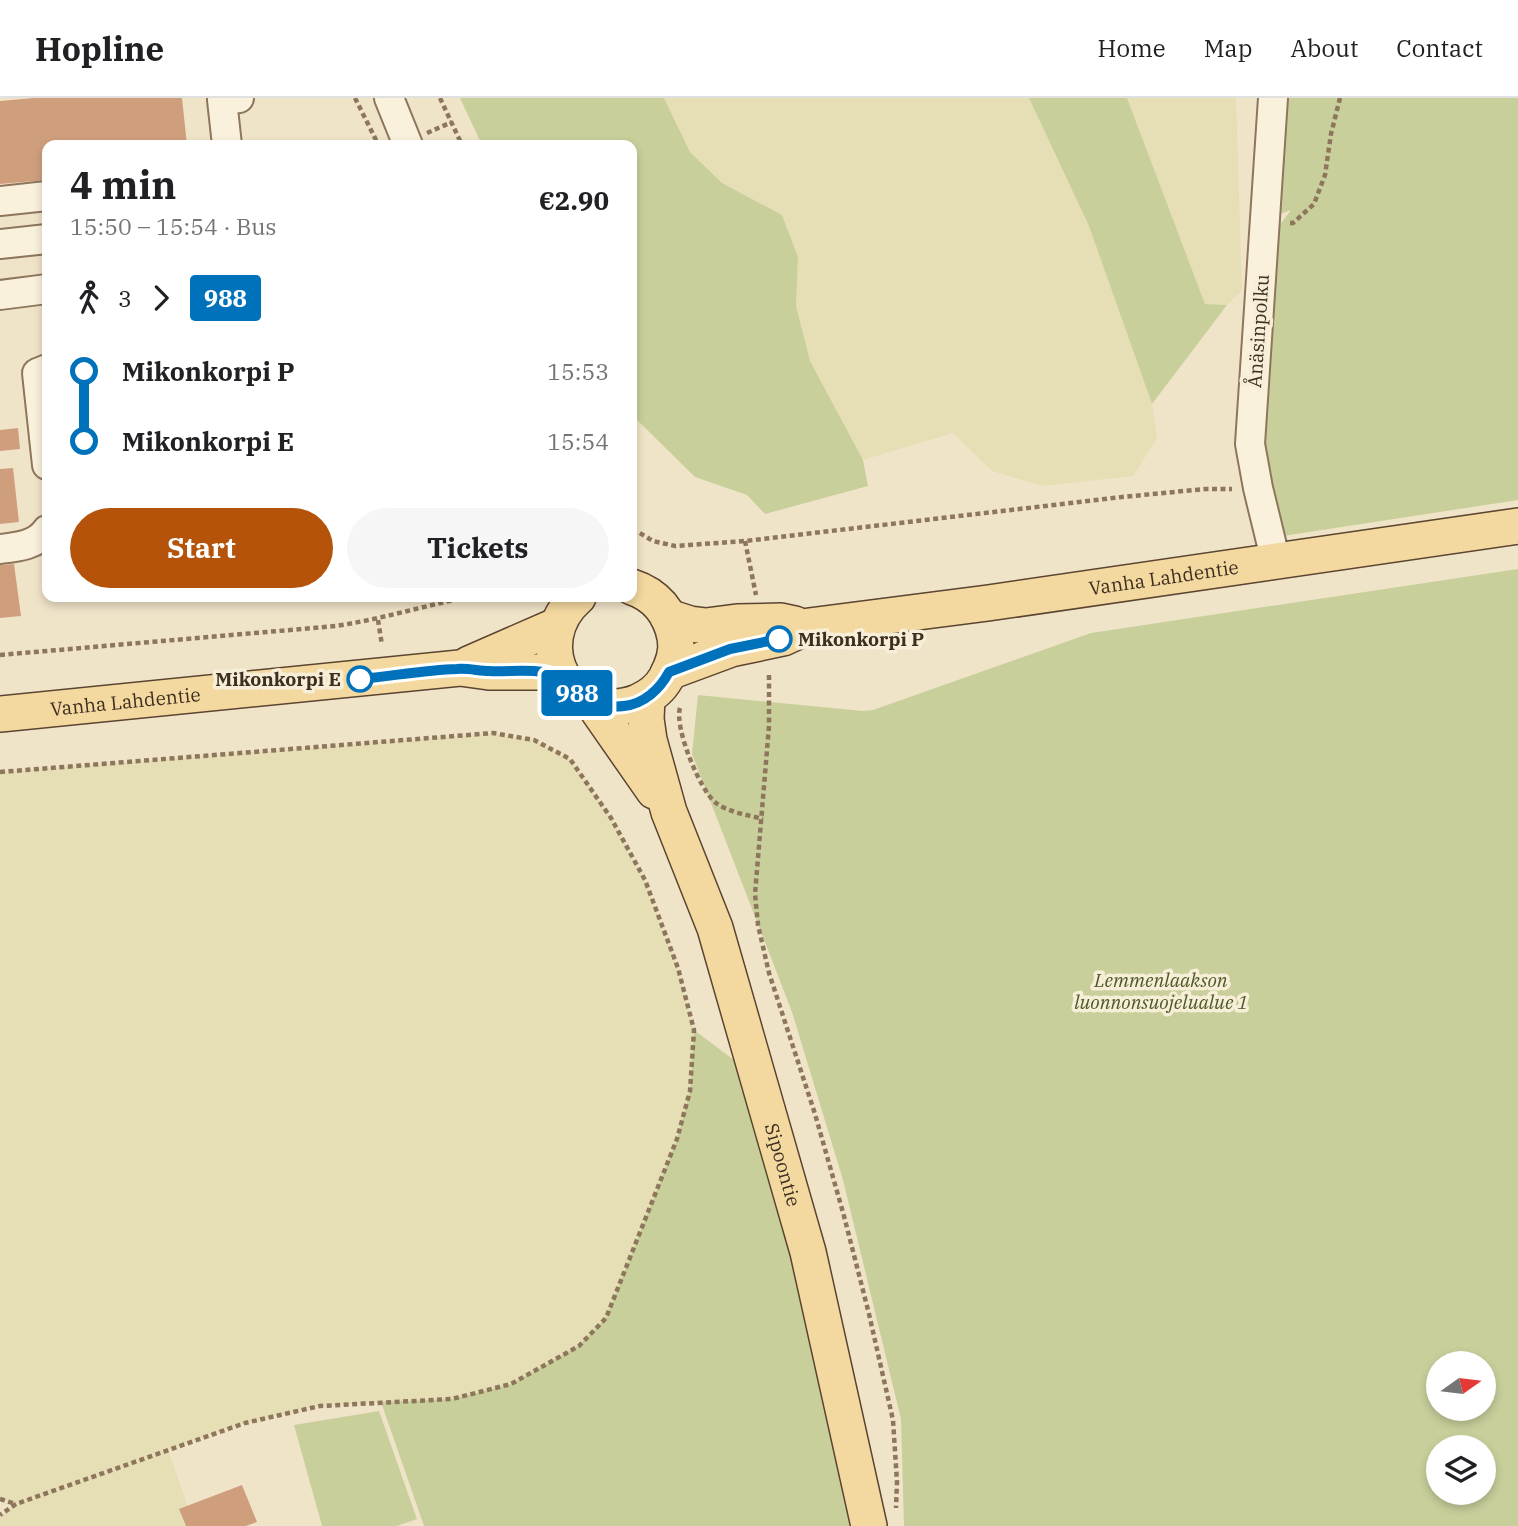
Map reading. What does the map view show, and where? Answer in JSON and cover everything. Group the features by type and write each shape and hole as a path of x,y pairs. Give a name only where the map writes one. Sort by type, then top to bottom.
{"main road":[{"name":"Vanha Lahdentie","path":"676,687 730,649 783,638 809,626 1518,526"},
{"path":"637,589 661,605 668,617 676,644 673,665 676,687 663,684 647,698"},
{"name":"Vanha Lahdentie","path":"460,668 488,654 514,646 570,605"},
{"name":"Sipoontie","path":"570,605 553,647 557,668 579,692 669,812"},
{"name":"Vanha Lahdentie","path":"668,617 698,625 781,621 809,626"},
{"name":"Vanha Lahdentie","path":"0,714 460,668 547,672 606,706 627,706 647,698"},
{"name":"Sipoontie","path":"647,698 649,740 669,812 715,928 883,1520"}],"street":[{"path":"389,98 406,140"},
{"name":"Ånäsinpolku","path":"1273,98 1250,444 1276,562"},
{"path":"226,99 227,140"},
{"path":"0,201 42,197"},
{"path":"0,244 42,240"},
{"path":"0,295 42,290"},
{"path":"42,371 37,373 42,419"},
{"path":"0,549 16,547 42,538"}],"path":[{"path":"355,98 376,140"},
{"path":"440,98 460,140"},
{"path":"1265,224 1293,223 1314,204 1325,175 1339,98"},
{"path":"638,532 653,541 675,546 746,541 1122,497 1205,489 1258,488"},
{"path":"746,541 759,608"},
{"path":"0,655 336,626 378,620 443,602"},
{"path":"378,620 382,645"},
{"path":"769,675 769,726 755,894 758,925 769,973 815,1114 844,1216 893,1420 897,1482 883,1520"},
{"path":"676,687 681,735 704,787 716,803 763,819"},
{"path":"0,772 493,733 534,740 570,759 611,818 645,880 678,968 694,1030 691,1091 677,1139 606,1318 579,1346 511,1384 452,1399 320,1406 245,1423 16,1504 0,1515"},
{"path":"0,1499 16,1504"}],"shaded area":[{"path":"664,98 1029,98 1089,226 1152,404 1157,438 1133,476 1042,486 992,471 953,433 863,460 810,361 796,306 798,257 782,215 722,183 690,152"},
{"path":"1127,98 1236,98 1242,290 1227,305 1205,304"},
{"path":"493,733 534,740 570,759 611,818 645,880 678,968 694,1030 690,1091 677,1139 606,1318 579,1346 511,1384 452,1399 320,1406 245,1423 168,1450 195,1526 0,1526 0,1517 14,1504 0,1499 0,772"}],"green space":[{"path":"460,98 664,98 690,152 722,183 782,215 798,257 796,306 810,361 863,460 868,486 765,514 747,495 695,477 637,420 637,140 480,140"},
{"path":"1029,98 1127,98 1205,304 1227,305 1152,404 1089,226"},
{"path":"1285,98 1518,98 1518,500 1270,538 1258,488 1263,247 1291,210 1277,215"},
{"name":"Lemmenlaakson luonnonsuojelualue 1","path":"1518,569 1518,1526 904,1526 901,1419 843,1180 792,1012 692,754 698,695 873,710 1091,633"},
{"path":"694,1030 742,1066 869,1526 424,1526 381,1402 452,1399 511,1384 578,1346 606,1318 677,1139 690,1091"},
{"path":"379,1411 417,1519 397,1526 322,1526 294,1425"}],"building":[{"path":"34,98 182,98 186,140 42,140 42,180 0,184 0,101"},
{"path":"18,428 20,449 0,451 0,430"},
{"path":"13,468 19,522 0,524 0,469"},
{"path":"14,564 21,616 0,618 0,565"},
{"path":"242,1485 257,1522 246,1526 186,1526 179,1509"}],"bus line":[{"name":"988","path":"360,679 460,668 547,672 565,681 585,700 606,706 627,706 647,698 663,684 669,672 730,649 779,639"}],"place":[{"name":"Mikonkorpi P","path":"779,639"},
{"name":"Mikonkorpi E","path":"360,679"}]}
